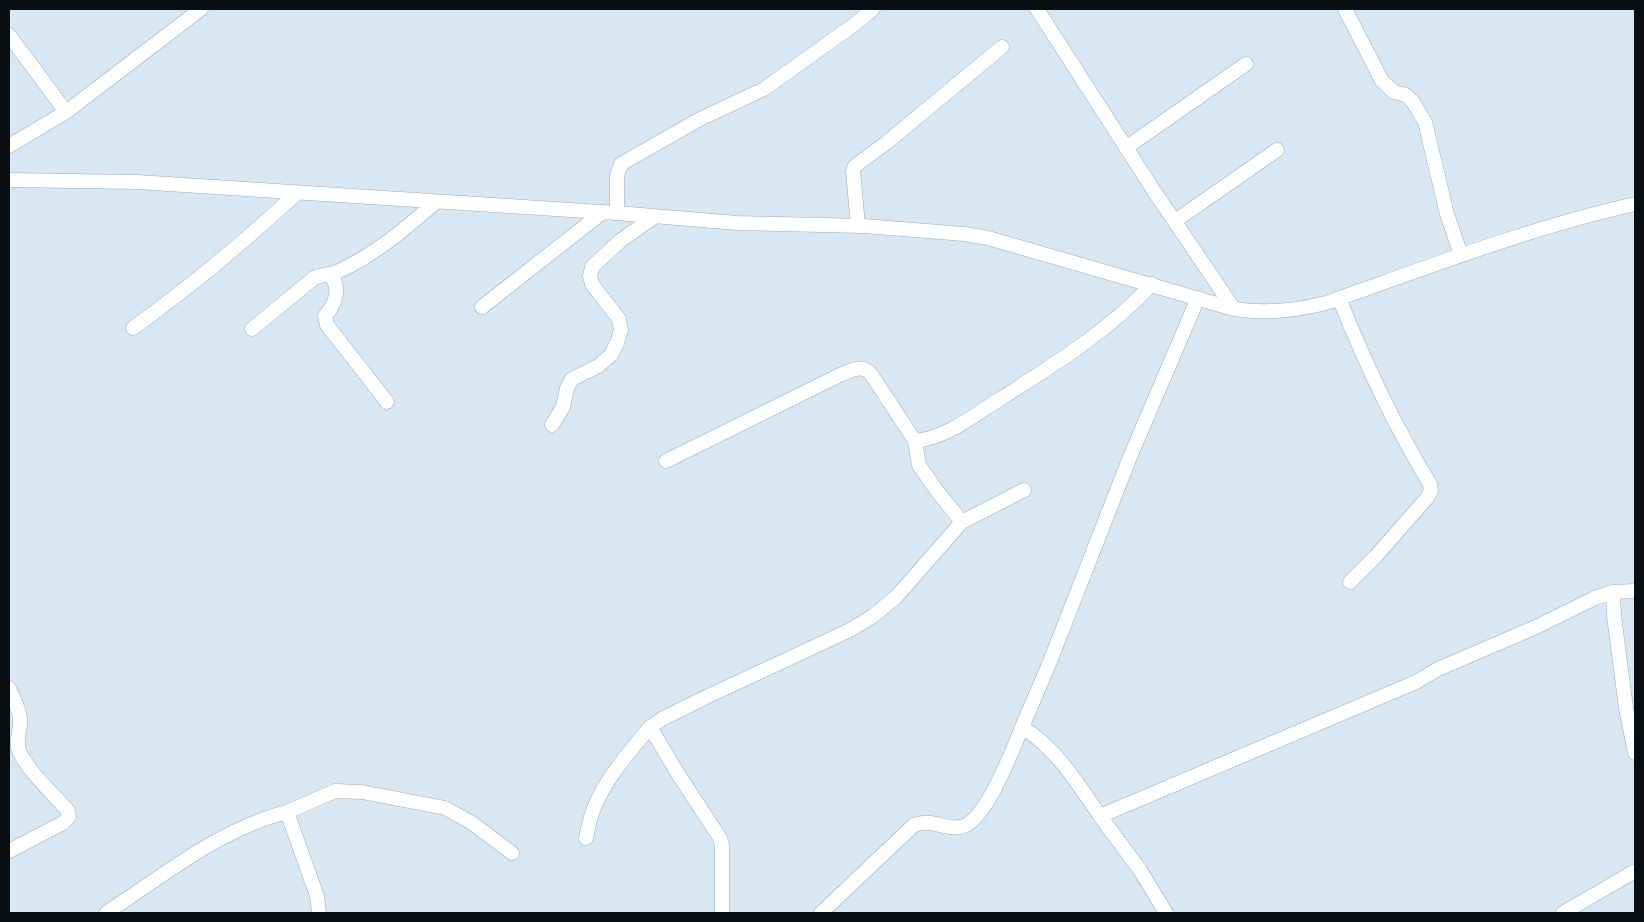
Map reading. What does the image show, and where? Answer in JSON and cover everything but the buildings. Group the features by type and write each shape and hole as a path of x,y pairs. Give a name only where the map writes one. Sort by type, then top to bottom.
{"street":[{"path":"9,146 66,112 201,9"},
{"path":"482,307 610,213 621,164 700,119 764,89 873,9"},
{"path":"1037,9 1234,309"},
{"path":"1345,9 1382,81 1394,92 1406,95 1420,110 1425,122 1447,214 1461,255"},
{"path":"9,36 66,112"},
{"path":"858,226 853,172 855,166 886,143 1002,47"},
{"path":"1126,147 1246,64"},
{"path":"1175,221 1277,150"},
{"path":"9,180 137,182 737,223 858,226 964,234 988,238 1234,309 1253,312 1306,308 1503,240 1578,217 1635,204"},
{"path":"133,328 164,306 297,193"},
{"path":"252,330 314,278 319,275 331,275 371,254 401,233 436,202"},
{"path":"552,424 563,407 572,379 598,366 611,355 617,343 620,330 618,319 592,284 590,276 592,267 620,241 654,217"},
{"path":"331,275 336,282 336,298 325,316 327,325 387,402"},
{"path":"914,441 927,440 955,427 1026,382 1079,346 1125,311 1152,284"},
{"path":"821,913 914,825 924,821 958,828 966,826 988,801 999,780 1049,664 1141,431 1198,298"},
{"path":"1339,298 1370,373 1430,484 1431,491 1376,556 1350,582"},
{"path":"666,461 842,374 861,368 867,369 914,441 919,465 962,522"},
{"path":"586,838 593,808 603,790 650,726 704,698 850,630 874,616 896,597 962,522 1024,490"},
{"path":"1100,816 1416,682 1438,669 1536,627 1595,598 1613,592 1635,591"},
{"path":"1613,592 1614,616 1626,708 1635,752"},
{"path":"9,688 19,711 20,730 17,737 19,750 36,776 68,811 69,817 62,823 9,851"},
{"path":"650,726 680,777 720,838 722,845 722,913"},
{"path":"1022,727 1044,743 1070,773 1130,856 1166,913"},
{"path":"106,913 207,846 256,821 287,812 336,791 362,792 445,808 472,823 512,853"},
{"path":"287,812 317,896 319,913"},
{"path":"1563,913 1635,871"}]}
